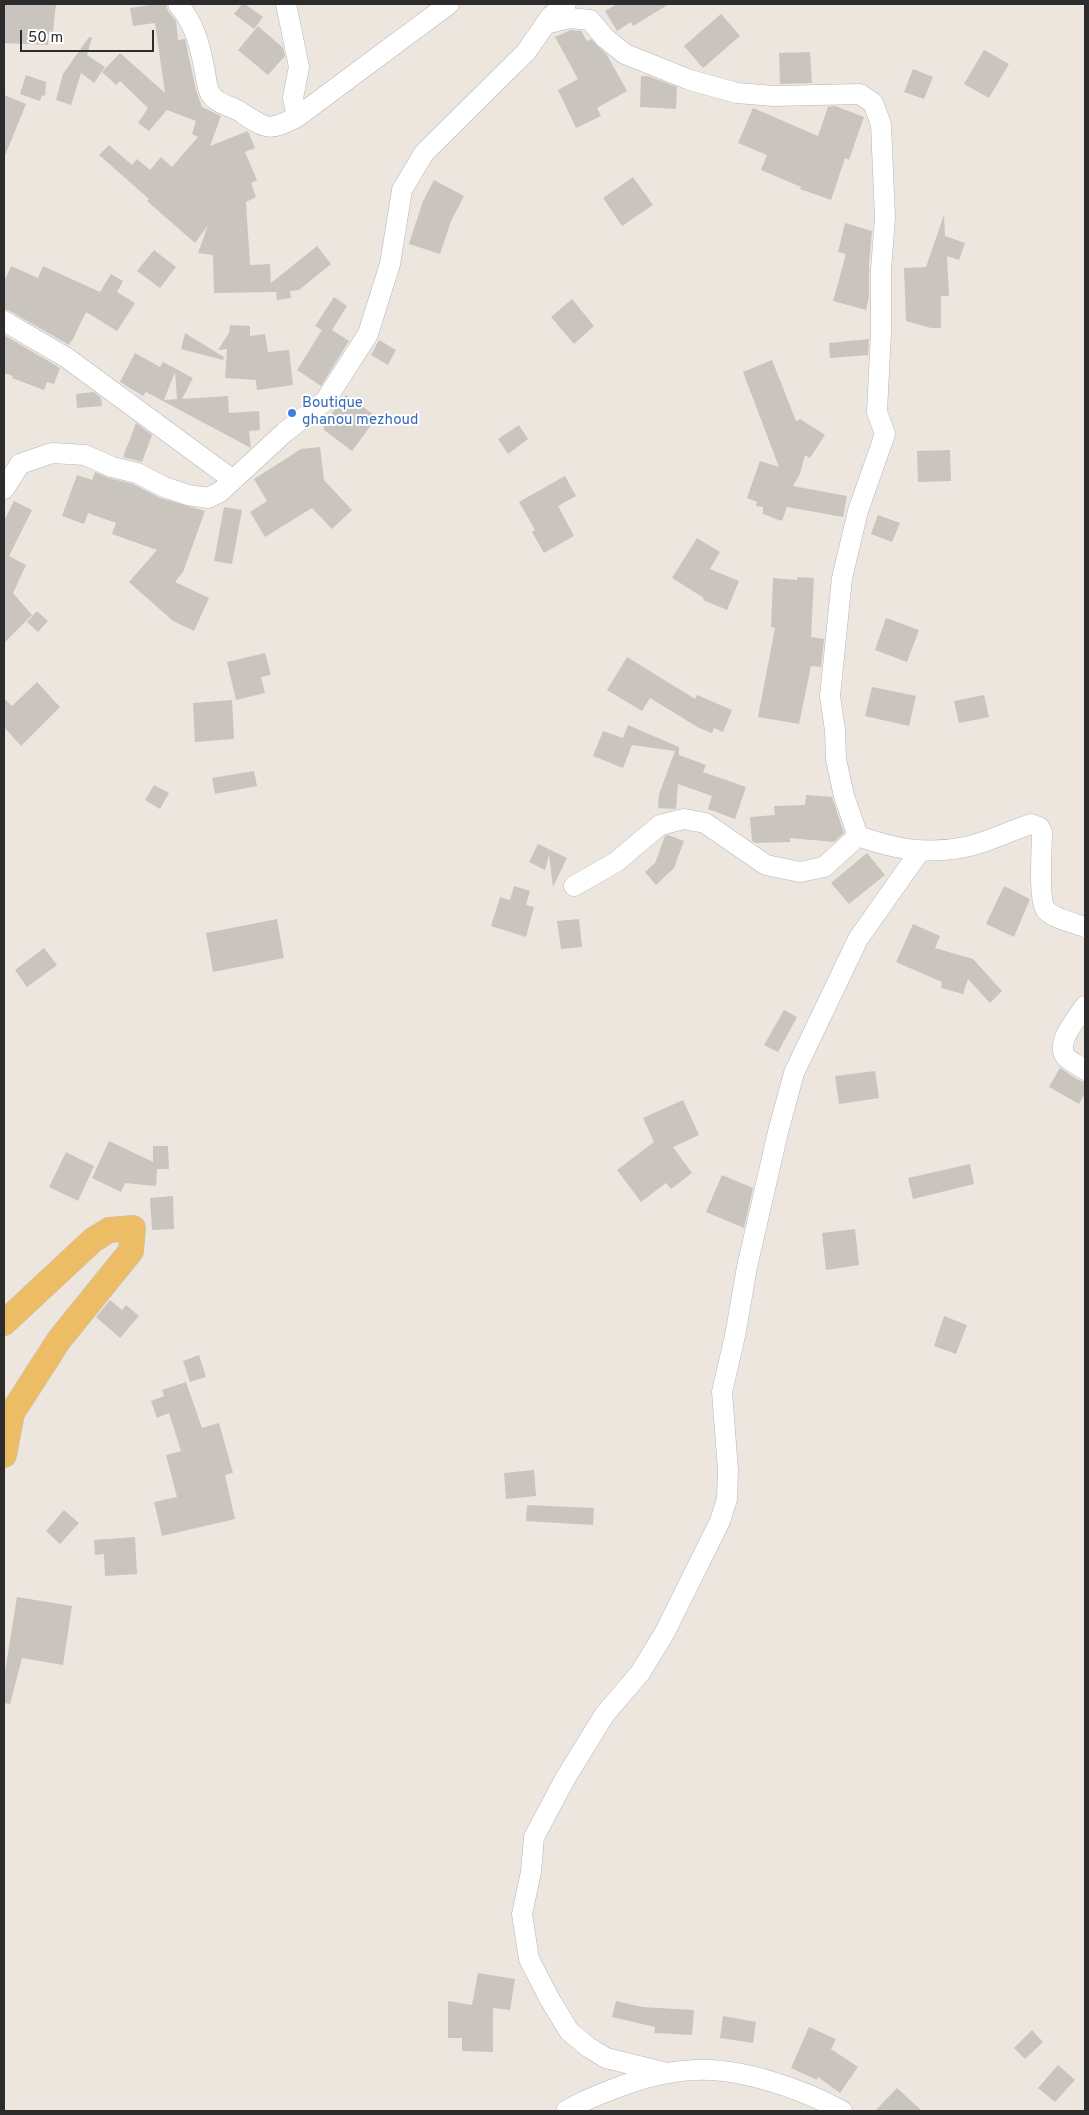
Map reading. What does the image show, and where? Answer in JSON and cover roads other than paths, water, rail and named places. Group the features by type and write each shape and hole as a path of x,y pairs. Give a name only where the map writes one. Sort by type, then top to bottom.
{"main road":[{"path":"4,1323 93,1240 108,1230 133,1228 131,1252 59,1340 12,1413 4,1455"}],"street":[{"path":"178,4 191,20 201,52 210,93 224,106 241,111 256,124 276,128 297,117 449,4"},
{"path":"286,4 299,67 293,98 297,117"},
{"path":"4,489 20,464 52,453 85,455 188,495 208,498 220,492 285,432 325,401 368,334 390,264 402,190 424,153 526,52 551,16 566,4"},
{"path":"545,24 570,18 590,20 605,38 625,54 690,80 737,93 774,96 860,94 873,103 881,124 885,218 881,269 881,332 877,412 885,434 858,511 842,578 830,696 835,730 836,759 844,796 858,836"},
{"path":"4,321 67,358 233,480"},
{"path":"574,886 616,862 660,825 684,818 705,823 766,865 800,872 824,867 858,836"},
{"path":"858,836 886,846 920,851 966,847 1031,824 1039,827 1042,832 1042,899 1046,909 1053,915 1085,927"},
{"path":"667,2073 606,2058 588,2047 570,2031 549,1998 530,1959 522,1914 531,1872 534,1838 566,1777 605,1714 640,1673 665,1632 720,1521 727,1499 728,1480 722,1392 735,1336 747,1267 771,1161 794,1073 858,938 920,851"},
{"path":"1085,1006 1063,1041 1062,1051 1068,1059 1085,1070"},
{"path":"566,2111 577,2104 631,2082 667,2073 698,2070 731,2073 798,2089 842,2111"}],"place":[{"name":"Boutique ghanou mezhoud","path":"292,413"}]}
